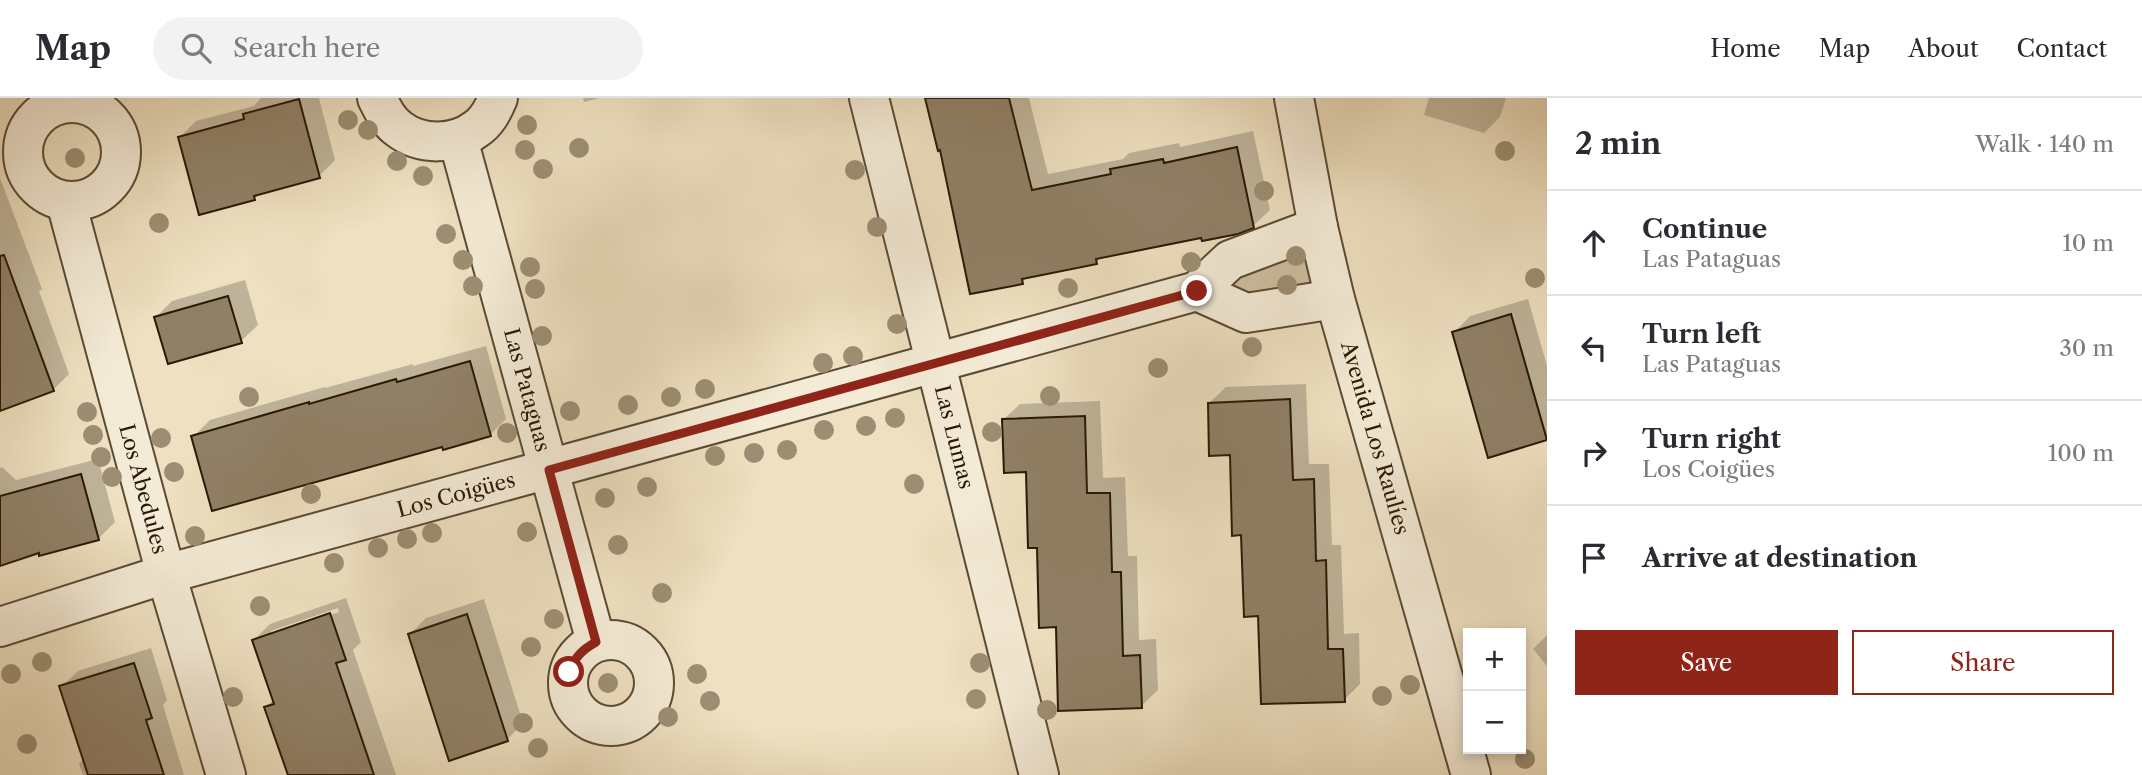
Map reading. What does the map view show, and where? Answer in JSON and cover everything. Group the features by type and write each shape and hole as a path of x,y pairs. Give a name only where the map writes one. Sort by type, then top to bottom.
{"street":[{"path":"377,98 386,115 400,130 418,139 438,142 458,139 477,129 492,112 498,98"},
{"name":"Las Lumas","path":"869,98 1039,775"},
{"name":"Avenida Los Raulíes","path":"1294,98 1318,227 1335,299 1471,775"},
{"path":"76,103 89,106 110,121 117,132 121,157 117,170 103,191 91,198 66,202 47,195 31,182 23,163 11,146 40,115 63,104 76,103"},
{"name":"Las Pataguas","path":"458,139 596,642"},
{"name":"Los Abedules","path":"66,202 166,574 226,775"},
{"name":"Los Coigües","path":"0,628 166,574 1197,291 1230,260 1318,227"},
{"path":"1197,291 1246,313 1335,299"}],"shaded area":[{"path":"1309,241 1318,293 1254,299 1231,289 1231,272"}],"building":[{"path":"925,98 1009,98 1032,190 1111,174 1110,169 1163,159 1164,163 1237,147 1254,228 1238,234 1202,241 1201,238 1096,259 1097,264 1022,279 1023,284 970,294 940,150 938,151"},
{"path":"299,99 320,178 199,215 178,137 244,119 243,114"},
{"path":"4,255 54,391 0,411 0,256"},
{"path":"228,296 242,343 168,364 154,317"},
{"path":"1511,314 1547,440 1488,458 1452,332"},
{"path":"470,361 491,436 212,511 191,436 309,402 396,379 397,382"},
{"path":"1290,399 1293,480 1314,479 1316,561 1326,560 1328,649 1343,649 1345,702 1261,704 1258,616 1244,617 1241,535 1232,536 1230,455 1209,456 1208,403"},
{"path":"1085,416 1087,493 1110,493 1112,572 1121,572 1123,656 1140,655 1142,708 1058,711 1056,627 1039,628 1037,548 1028,548 1026,472 1004,473 1002,419"},
{"path":"81,474 99,540 39,556 39,553 0,566 0,496"},
{"path":"330,613 346,660 336,663 374,775 288,775 264,707 274,704 252,640"},
{"path":"467,614 508,741 449,761 408,634"},
{"path":"134,663 152,718 146,720 164,775 88,775 59,686"}],"route":[{"path":"569,672 582,650 596,642 549,470 1197,291"}]}
